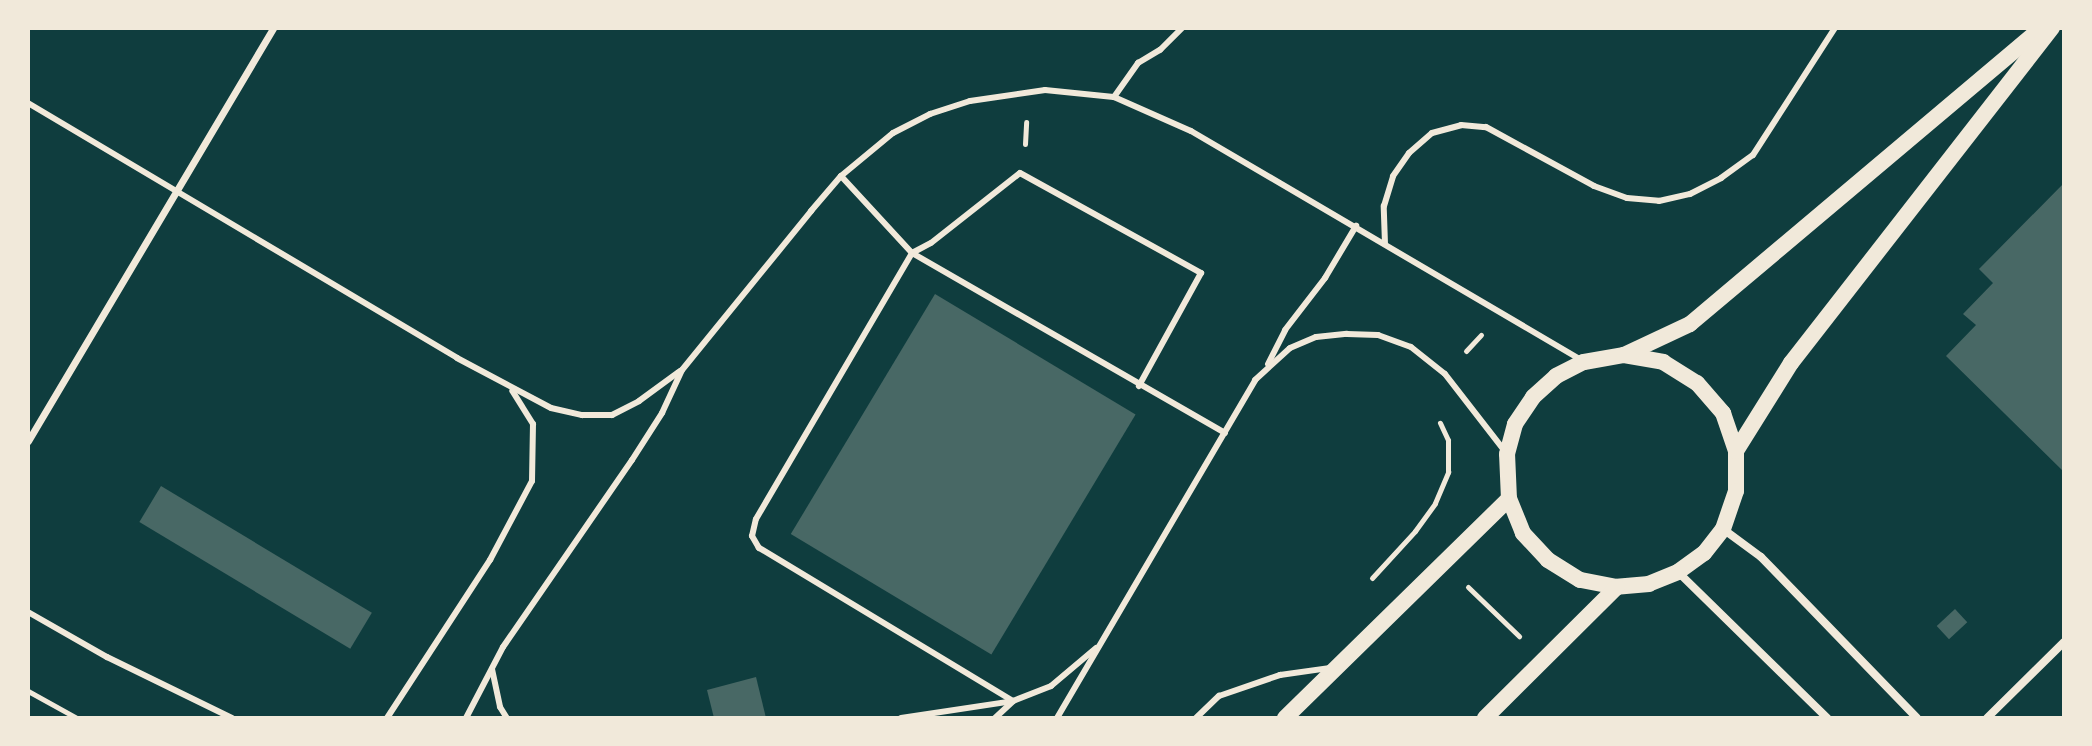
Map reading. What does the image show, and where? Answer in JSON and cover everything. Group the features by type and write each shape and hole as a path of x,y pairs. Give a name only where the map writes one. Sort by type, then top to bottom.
{"main road":[{"path":"1624,355 1663,362 1697,383 1723,413 1736,451 1736,491 1723,529 1704,553 1678,572 1649,584 1617,587 1580,580 1548,560 1523,533 1509,499 1507,454 1515,424 1533,397 1556,376 1584,362 1624,355 1690,324 2041,28"},
{"path":"1736,451 1791,363 2052,28"},
{"path":"1285,718 1509,499"},
{"path":"1485,718 1617,587"}],"street":[{"path":"28,441 273,28"},
{"path":"1723,529 1761,557 1917,718"},
{"path":"1678,572 1827,718"},
{"path":"1987,718 2064,642"}],"lane":[{"path":"1114,97 1138,63 1160,50 1182,28"},
{"path":"1385,244 1384,206 1393,176 1409,153 1432,133 1461,125 1486,127 1513,139 1594,186 1627,198 1659,201 1690,194 1721,178 1753,155 1835,28"},
{"path":"466,718 492,669 662,413 682,370 841,176 893,133 930,114 970,101 1045,90 1114,97 1191,131 1503,311 1584,362"},
{"path":"28,103 510,388 551,408 582,415 612,415 639,401 682,370"},
{"path":"1013,701 759,548 752,536 756,519 912,253 931,243 1020,173 1201,273 1139,386"},
{"path":"841,176 912,253 1225,433"},
{"path":"1057,718 1266,368 1285,330 1325,278 1356,226"},
{"path":"1266,368 1290,348 1316,337 1378,335 1411,347 1445,374 1507,454"},
{"path":"387,718 490,560 532,481 533,424 510,388"},
{"path":"28,612 107,657 232,718"},
{"path":"901,718 1013,701 1051,686 1101,644"},
{"path":"1196,718 1219,696 1280,675 1337,667"},
{"path":"492,669 500,707 507,718"},
{"path":"995,718 1013,701"}],"path":[{"path":"1368,582 1415,531 1435,503 1448,472 1448,440 1427,393 1503,311"},
{"path":"1415,531 1443,563 1544,660"},
{"path":"28,691 77,718"}],"building":[{"path":"2064,183 2064,472 1946,356 1976,325 1963,314 1993,283 1979,269"},
{"path":"935,294 1136,415 991,655 791,534"},
{"path":"161,486 372,613 350,649 139,522"},
{"path":"1955,609 1967,622 1949,639 1937,626"},
{"path":"756,677 766,718 714,718 707,690"}]}
